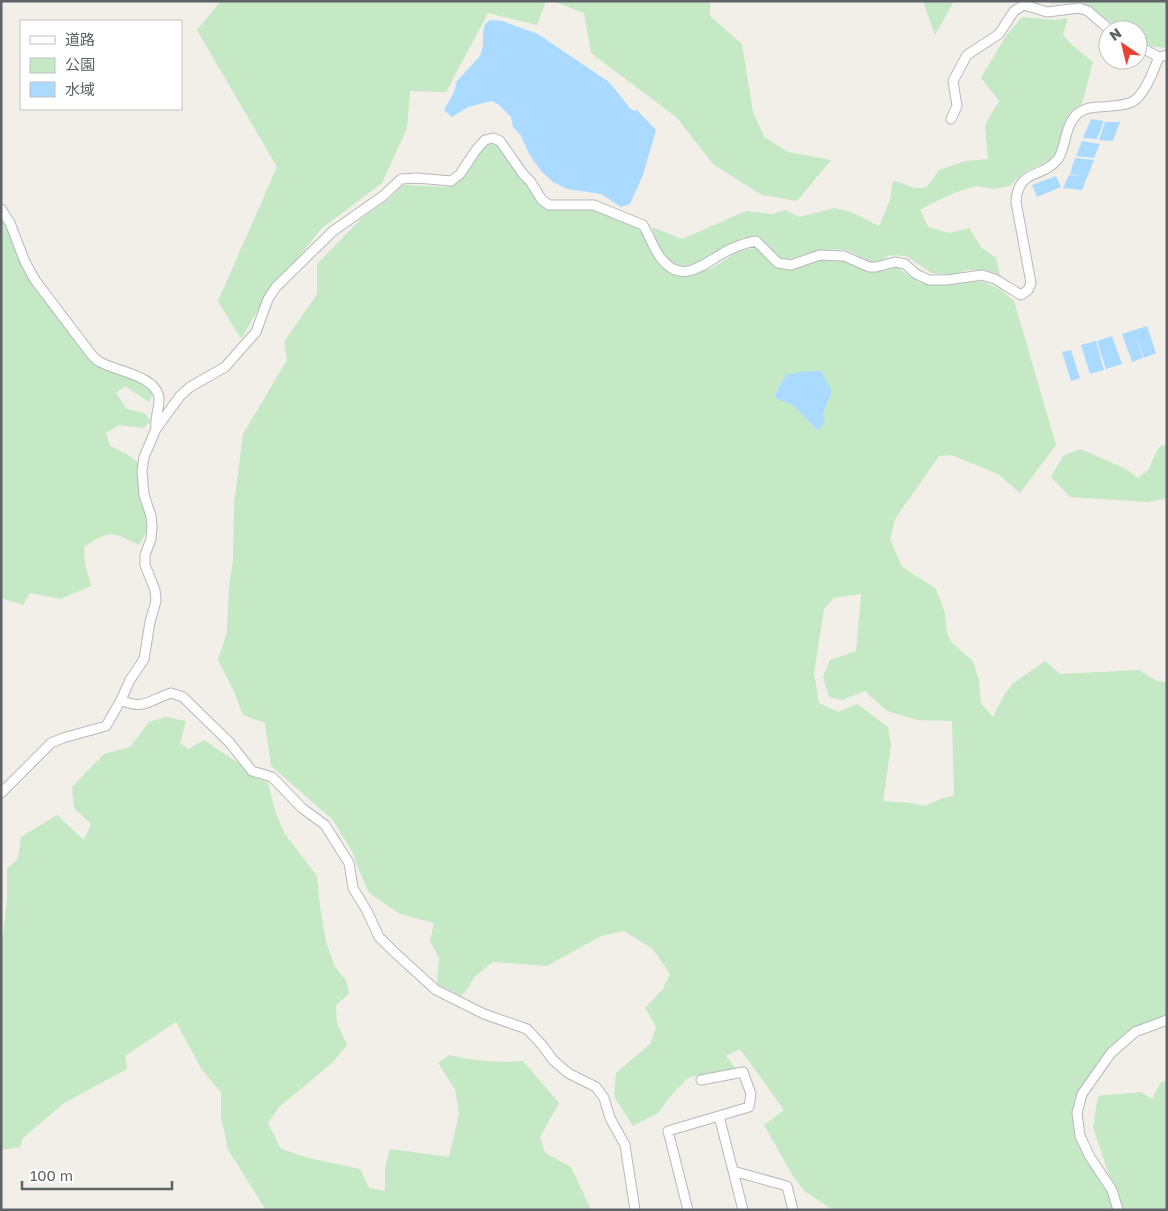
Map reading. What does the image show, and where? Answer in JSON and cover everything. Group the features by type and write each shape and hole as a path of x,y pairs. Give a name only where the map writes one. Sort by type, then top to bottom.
{"street":[{"path":"952,119 957,106 953,81 967,55 1000,34 1014,11 1024,5 1047,12 1079,8 1088,11 1098,20"},
{"path":"1,793 51,744 62,738 106,726 130,680 144,659 150,622 156,601 156,590 145,565 145,555 151,539 152,527 151,516 144,495 142,471 144,456 156,429 185,392 225,367 256,332 268,299 276,287 333,231 384,196 401,179 417,178 451,181 460,174 485,140 493,138 500,140 542,200 549,205 594,205 643,225 659,256 670,267 683,272 698,269 724,252 744,243 756,241 778,263 791,265 820,255 844,256 869,267 895,262 905,264 916,274 929,280 947,280 982,275 995,279 1021,295 1028,290 1031,283 1016,202 1016,191 1026,178 1050,167 1059,158 1071,122 1077,114 1085,108 1132,102 1142,93 1163,56 1148,50"},
{"path":"1,208 10,223 25,262 35,280 90,354 100,362 143,377 154,389 159,397 155,422 156,429"},
{"path":"121,700 131,705 144,705 172,693 183,697 230,743 252,771 272,777 302,808 325,825 349,863 354,888 379,936 392,951 436,990 484,1014 527,1029 553,1060 568,1073 596,1087 604,1098 610,1118 625,1145 635,1210"},
{"path":"1118,1210 1112,1190 1090,1157 1080,1136 1078,1113 1082,1094 1111,1052 1135,1032 1167,1020"},
{"path":"688,1210 668,1130 749,1108 750,1094 743,1072 701,1080"},
{"path":"719,1116 743,1210"},
{"path":"733,1171 787,1186 793,1210"}],"green space":[{"path":"221,1 546,1 537,25 488,13 446,92 410,91 407,128 382,183 321,229 262,303 241,339 218,301 277,167 197,30"},
{"path":"553,1 710,1 710,16 742,44 753,112 764,137 788,152 831,160 797,201 762,195 714,165 676,117 591,53 584,13"},
{"path":"923,1 954,1 935,35"},
{"path":"1052,1 1167,1 1167,48 1148,46 1148,20 1108,20 1081,2 1051,4"},
{"path":"1022,17 1055,20 1068,18 1063,35 1093,62 1082,104 1070,112 1064,124 1057,152 1049,160 1023,173 1010,186 994,189 977,186 962,190 920,210 928,227 949,233 969,228 981,247 996,258 1000,275 986,270 967,270 950,275 932,273 906,256 890,255 873,265 852,252 833,249 782,261 757,236 742,238 698,263 679,267 663,259 652,227 682,239 746,211 772,214 785,210 799,217 835,208 851,212 879,226 890,200 893,181 913,187 927,187 939,170 966,161 988,159 985,125 999,101 981,78 1006,36"},
{"path":"490,141 501,146 544,209 596,209 641,228 656,257 680,277 713,268 738,251 757,248 784,270 817,261 834,259 852,262 865,271 881,271 897,267 920,283 941,285 982,281 1001,290 1014,301 1056,445 1020,493 998,474 951,455 939,456 895,519 890,539 902,567 936,589 945,613 947,633 952,643 973,661 979,680 981,704 993,717 1012,684 1045,661 1060,674 1139,670 1157,681 1167,682 1167,1016 1105,1055 1075,1097 1073,1114 1109,1192 1114,1210 833,1210 803,1190 790,1171 764,1125 784,1110 740,1049 726,1056 736,1069 689,1077 672,1094 658,1113 633,1126 614,1096 616,1073 651,1043 656,1027 645,1008 663,989 670,974 653,949 624,931 601,936 547,966 493,962 474,977 469,987 461,996 437,984 439,957 430,942 434,923 400,914 369,893 353,853 332,819 271,766 265,723 243,715 233,689 218,660 227,632 229,588 233,560 234,504 243,434 287,360 284,342 317,294 317,264 362,218 389,199 403,185 448,187 467,173 469,162","holes":["786,375 832,391 817,430 793,404 774,396","861,594 856,651 830,660 823,677 829,697 842,700 865,691 887,711 917,720 952,721 954,796 942,798 925,806 883,801 891,745 888,727 857,704 838,712 819,703 814,673 824,609 834,598"]},
{"path":"1,217 14,244 86,351 137,378 154,393 149,402 125,386 116,393 127,409 144,413 151,421 143,428 119,425 106,433 110,446 125,453 139,463 139,495 146,514 147,531 139,545 111,534 100,538 84,547 85,564 91,586 60,599 30,593 23,605 1,598"},
{"path":"1167,444 1167,498 1148,502 1070,497 1051,477 1063,456 1080,449 1124,468 1138,478 1148,470 1159,447"},
{"path":"166,717 186,721 180,743 188,749 204,740 268,783 275,811 285,834 317,876 326,942 335,967 346,980 349,994 336,1005 337,1023 347,1045 332,1063 279,1107 268,1123 281,1149 308,1158 360,1169 369,1188 385,1191 385,1168 390,1149 449,1157 459,1114 455,1089 438,1063 449,1055 486,1061 523,1061 559,1103 540,1137 545,1153 571,1167 591,1210 266,1210 227,1148 221,1118 221,1092 202,1070 176,1022 125,1056 127,1069 64,1103 23,1138 20,1147 1,1150 1,937 3,936 7,900 7,869 18,859 21,837 57,815 84,840 91,824 74,808 72,787 104,754 130,747 149,722"},
{"path":"1167,1081 1167,1210 1123,1210 1093,1127 1098,1096 1141,1092 1152,1099 1161,1082"}],"water":[{"path":"490,20 502,21 538,34 609,82 631,109 637,110 656,130 643,175 630,204 621,207 601,194 567,189 553,182 542,172 530,156 521,136 513,127 511,117 492,101 468,107 452,117 444,110 454,92 457,81 480,56 485,24"},
{"path":"1091,119 1104,121 1097,139 1083,138"},
{"path":"1105,122 1120,122 1113,141 1099,140"},
{"path":"1082,141 1100,144 1094,158 1076,156"},
{"path":"1075,158 1094,160 1082,190 1063,188 1069,175 1083,176 1070,174"},
{"path":"1056,176 1061,187 1037,197 1032,185"},
{"path":"1147,326 1156,353 1144,358 1135,335 1143,358 1132,362 1122,334"},
{"path":"1112,336 1122,364 1106,369 1097,341"},
{"path":"1096,341 1104,370 1090,374 1081,345"},
{"path":"1071,350 1080,378 1071,381 1062,352"},
{"path":"806,371 821,371 832,391 823,414 825,423 817,430 793,405 774,396 786,375"}]}
